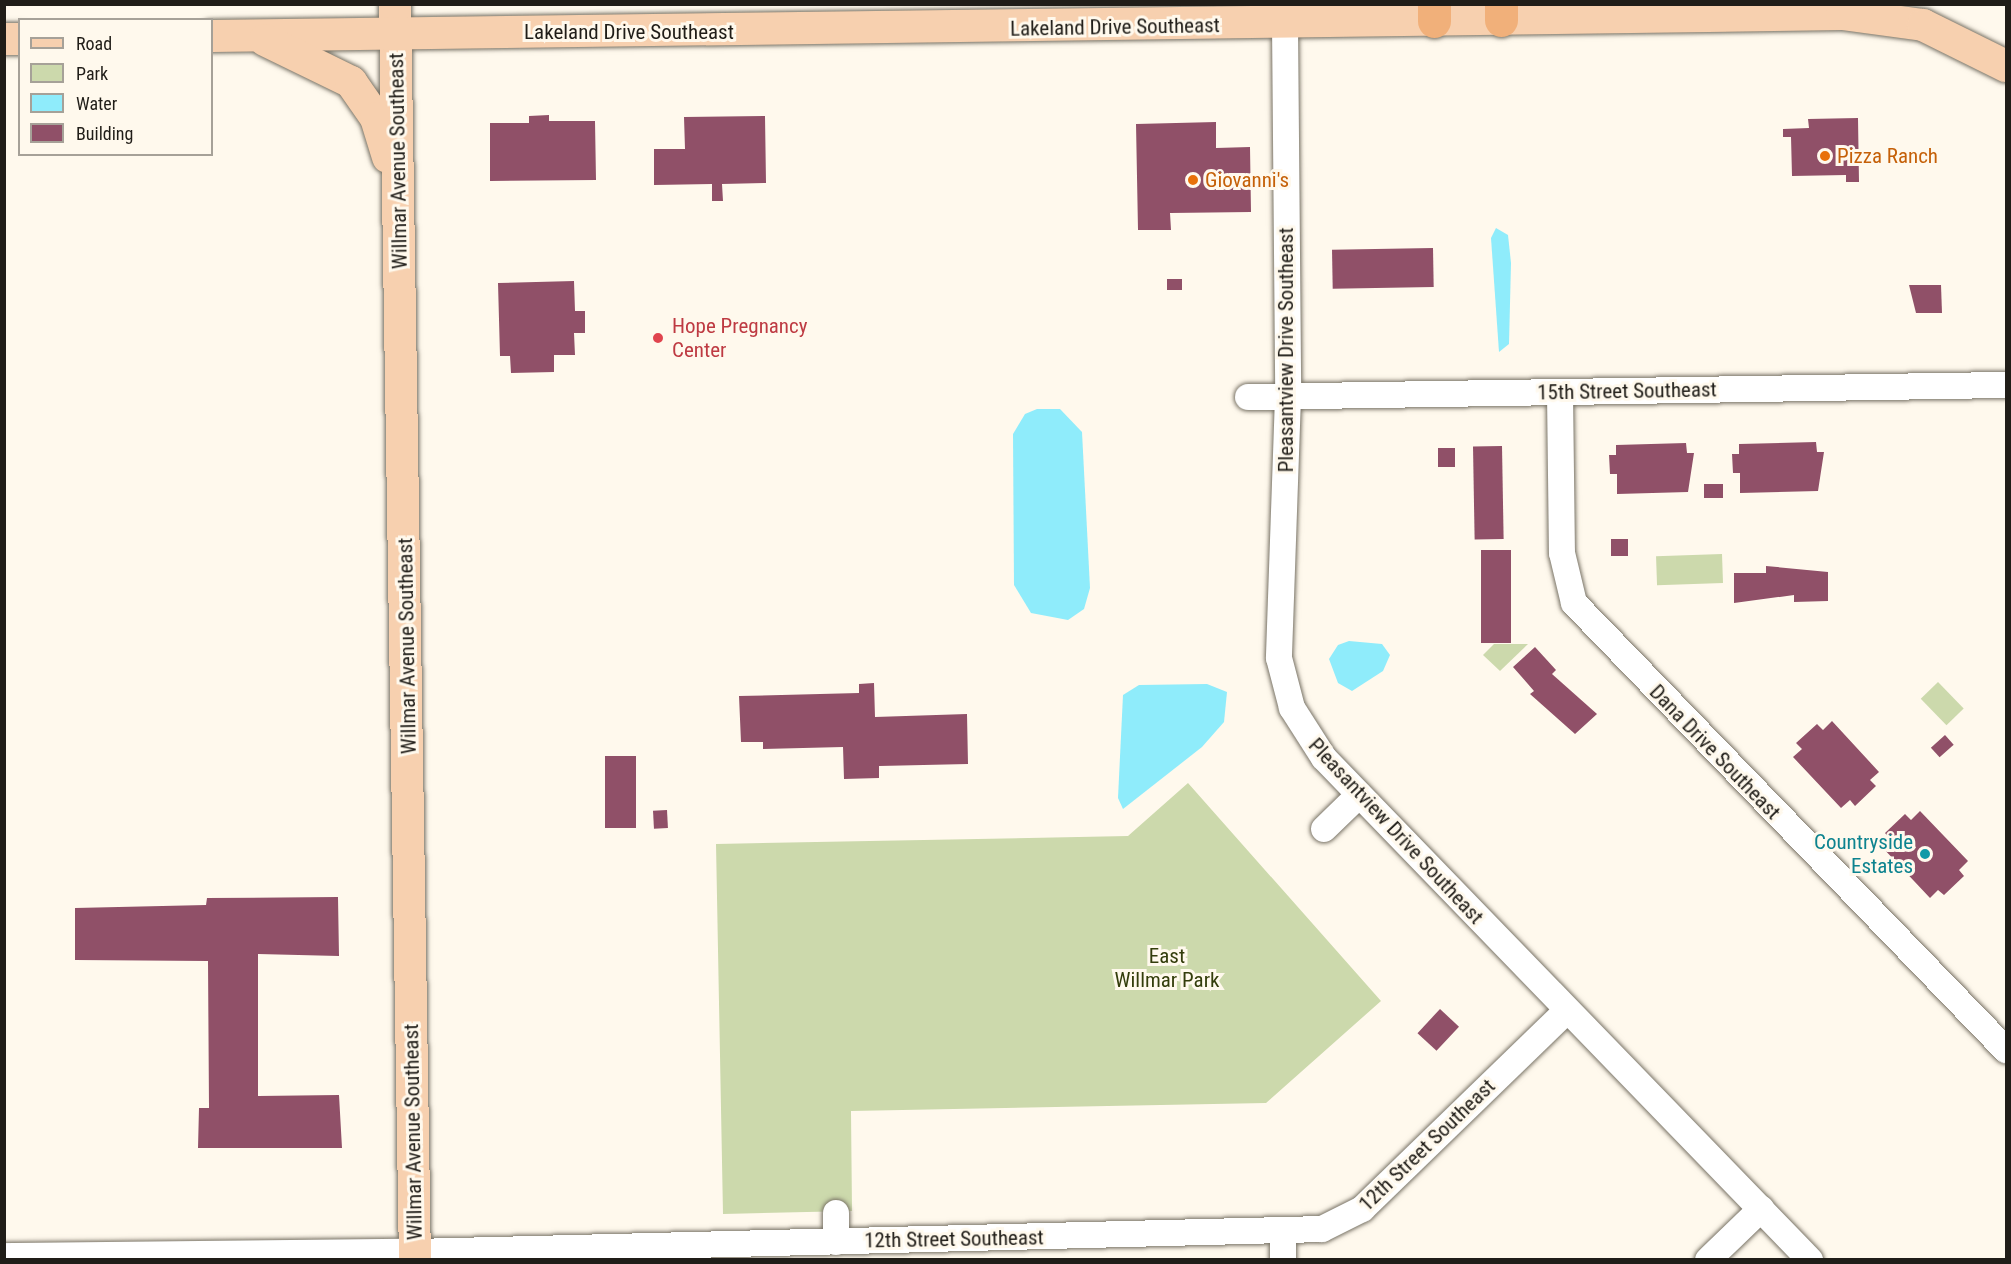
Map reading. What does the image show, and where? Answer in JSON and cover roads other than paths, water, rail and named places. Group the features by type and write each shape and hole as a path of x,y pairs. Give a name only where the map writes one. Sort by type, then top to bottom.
{"main road":[{"name":"Lakeland Drive Southeast","path":"213,36 253,35 395,19 1285,24 1434,13 1501,12 1883,16 1943,32 2007,66"},
{"name":"Willmar Avenue Southeast","path":"395,19 415,1256"},
{"path":"253,35 336,70 364,95 382,132 399,214"}],"street":[{"name":"Pleasantview Drive Southeast","path":"1285,24 1288,397 1281,675 1311,742 1566,1011 1810,1260"},
{"name":"15th Street Southeast","path":"1248,397 2007,385"},
{"name":"Dana Drive Southeast","path":"1560,393 1562,553 1574,603 2007,1050"},
{"path":"1324,829 1359,795"},
{"name":"12th Street Southeast","path":"4,1256 415,1256 836,1242 1283,1232 1333,1226 1362,1209 1566,1011"},
{"path":"1708,1260 1761,1209"},
{"path":"836,1213 836,1242"},
{"path":"1283,1232 1283,1260"}],"water":[{"path":"1496,228 1508,235 1511,263 1509,344 1499,352 1491,238"},
{"path":"1037,409 1060,409 1082,432 1090,588 1084,609 1068,620 1031,613 1014,585 1013,434 1025,414"},
{"path":"1349,641 1382,644 1390,655 1383,671 1352,691 1338,683 1329,659 1338,645"},
{"path":"1207,684 1227,692 1224,722 1202,747 1123,809 1118,798 1123,695 1139,685"}],"place":[{"name":"Pizza Ranch","path":"1825,156"},
{"name":"Giovanni's","path":"1193,180"},
{"name":"Hope Pregnancy Center","path":"658,338"},
{"name":"Countryside Estates","path":"1925,854"}],"park label":[{"name":"East Willmar Park","path":"1167,968"}]}
